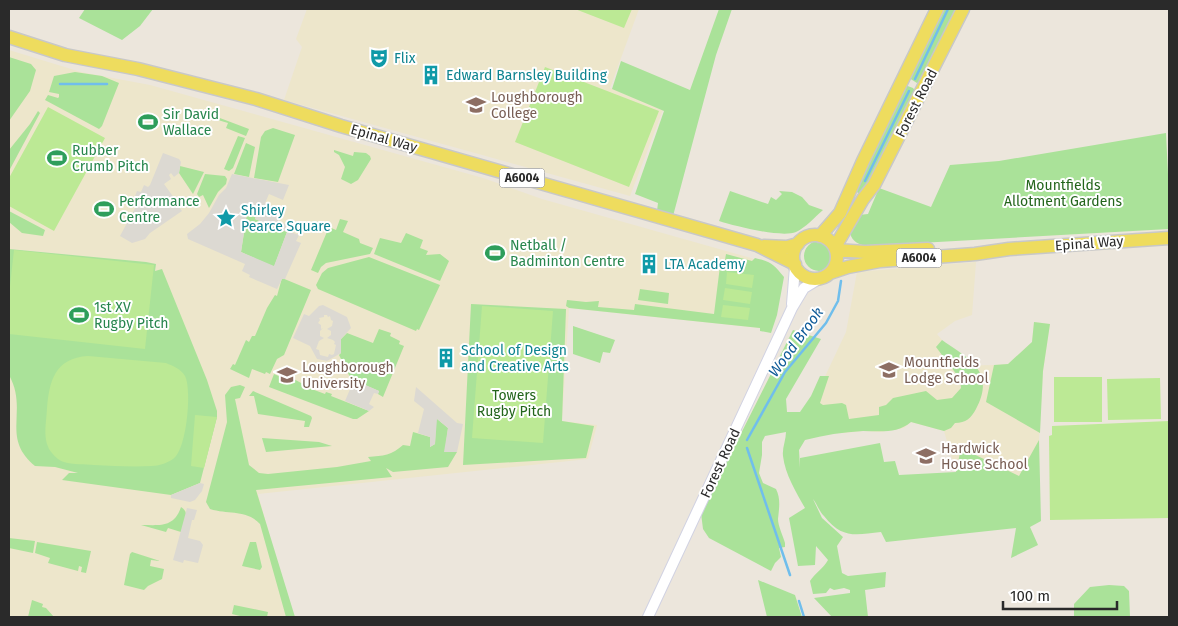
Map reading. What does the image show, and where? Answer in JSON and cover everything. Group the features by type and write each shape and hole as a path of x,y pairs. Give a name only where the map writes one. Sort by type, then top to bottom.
{"main road":[{"name":"Forest Road","path":"820,236 840,213 882,120 937,9"},
{"name":"Forest Road","path":"835,248 858,207 874,185 963,9"},
{"name":"Epinal Way","path":"9,37 66,55 138,69 256,99 329,122 757,245 795,265"},
{"path":"903,80 922,90"},
{"name":"A6004","path":"798,244 803,239 811,236 820,236"},
{"path":"820,236 828,239 835,248 837,262 824,276"},
{"name":"Epinal Way","path":"824,276 848,267 880,261 975,254 1009,249 1169,238"},
{"path":"795,265 793,257 798,244"},
{"name":"Epinal Way","path":"757,245 787,247 798,244"},
{"name":"Epinal Way","path":"835,248 865,252 976,247 1009,249"},
{"name":"A6004","path":"795,265 804,276 812,279 824,276"}],"street":[{"name":"Forest Road","path":"792,308 795,265"},
{"name":"Forest Road","path":"648,617 792,308 804,288 824,276"}],"shaded area":[{"name":"Loughborough College","path":"307,9 639,9 610,88 663,110 630,196 284,100 302,47 296,39"},
{"name":"Loughborough University","path":"9,50 81,72 150,85 483,178 542,199 760,261 760,328 569,308 562,421 597,425 588,459 258,494 292,617 9,617"},
{"path":"163,153 179,159 181,162 179,173 174,177 171,173 169,175 171,179 164,184 182,211 150,233 145,239 132,243 120,236 140,199 135,196 137,191 141,192 144,185 148,187 150,185"},
{"name":"Shirley Pearce Square","path":"232,174 289,185 283,200 269,194 265,203 282,211 278,221 287,225 285,230 299,235 296,241 301,243 285,279 282,279 277,289 249,277 250,275 242,271 245,264 188,239 187,234 200,224 219,195 226,188","holes":["247,213 256,216 255,219 287,232 274,266 241,252"]},
{"path":"976,262 972,315 955,321 937,334 942,340 952,366 1008,364 1032,342 1034,322 1050,324 1043,371 1039,440 1039,509 956,472 944,431 911,422 904,428 880,432 843,433 811,406 846,332 857,272"},
{"path":"323,305 347,317 351,328 341,339 341,353 327,361 317,359 310,346 293,338 304,314 309,316 319,306","holes":["327,315 333,321 332,326 327,329 331,331 331,335 327,338 333,340 336,345 334,354 329,354 328,357 320,355 319,350 316,349 319,341 324,338 320,336 320,331 323,328 321,329 321,325 318,323 319,318"]},
{"path":"354,380 379,391 378,394 374,393 369,404 374,407 369,411 345,401"},
{"path":"416,387 457,423 463,424 457,452 444,452 448,428 437,419 435,444 430,447 430,437 418,433 424,409 414,401"},
{"path":"200,483 204,484 202,491 195,500 190,502 171,498 171,495"},
{"path":"187,508 197,510 194,520 192,520 188,538 200,541 203,545 198,563 184,560 183,563 173,560"}],"green space":[{"path":"85,9 153,9 140,26 122,40 79,18"},
{"path":"575,9 632,9 624,28"},
{"path":"719,9 732,9 716,55 673,216 657,211 658,203 635,194 664,111 612,89 621,61 690,90"},
{"path":"939,9 957,9 921,80 917,83 909,78"},
{"path":"9,57 31,64 36,70 30,91 9,121"},
{"path":"545,67 659,111 629,187 515,142"},
{"path":"75,72 102,76 119,83 102,126 99,129 45,100 48,95 59,97 59,94 49,92 54,76"},
{"path":"905,85 913,88 916,92 861,196 853,188"},
{"name":"Rubber Crumb Pitch","path":"48,107 105,138 54,231 9,206 9,178"},
{"path":"196,109 249,129 246,136 226,128 228,123 211,118 199,118"},
{"path":"38,111 40,113 9,171 9,150"},
{"path":"273,128 295,135 278,182 254,178 261,137 265,131"},
{"name":"Mountfields Allotment Gardens","path":"1166,133 1169,174 1169,229 866,246 852,239 850,233 859,215 868,214 879,188 931,207 950,165 999,161"},
{"path":"238,136 245,138 233,168 229,171 224,169"},
{"path":"246,143 255,147 249,177 234,174"},
{"path":"334,150 353,156 354,152 366,153 370,156 371,159 358,180 351,184 341,179 345,167"},
{"path":"180,166 204,172 193,194 179,173"},
{"path":"205,174 225,176 227,179 226,184 218,192 209,208 203,195 199,197 197,194"},
{"path":"730,191 768,204 771,197 776,200 782,194 779,191 792,192 802,197 809,205 823,210 796,232 780,234 758,231 719,221"},
{"path":"9,211 45,230 43,236 22,233 9,222"},
{"path":"247,213 256,216 255,219 287,232 274,267 241,252"},
{"path":"340,219 348,221 343,232 359,239 360,243 373,248 370,254 326,263 318,273 311,270 329,227 336,230"},
{"path":"406,233 423,240 420,248 428,251 426,255 440,254 449,261 440,281 374,254 380,238 401,243"},
{"path":"819,241 830,245 834,256 830,267 819,271 808,267 804,256 808,245"},
{"path":"9,249 146,262 156,264 155,271 162,269 207,380 217,411 200,483 171,495 62,480 69,473 78,473 55,467 35,466 25,455 19,445 17,434 17,400 9,375"},
{"name":"1st XV Rugby Pitch","path":"14,250 154,265 145,349 9,334 9,295"},
{"path":"726,254 752,261 755,258 769,262 784,277 777,315 771,333 760,331 760,328 569,308 566,306 567,300 599,301 598,307 634,310 635,304 714,314 720,266 724,266"},
{"path":"369,257 440,285 419,330 417,329 416,331 318,289 316,285 322,273 328,268"},
{"path":"727,272 754,275 752,288 726,284"},
{"path":"282,278 311,290 284,355 277,359 270,374 252,369 249,378 230,369 233,364 235,365 246,340 249,342 252,336 255,336 267,308 275,295 277,296"},
{"path":"725,288 752,292 750,304 723,300"},
{"path":"640,289 669,293 668,304 638,300"},
{"name":"Towers Rugby Pitch","path":"471,304 566,309 562,421 594,426 586,458 463,465"},
{"path":"723,305 750,308 748,320 721,317"},
{"path":"482,306 553,311 543,443 472,438"},
{"path":"1034,322 1050,324 1043,371 1040,433 986,402 994,365 1008,364 1032,342"},
{"path":"573,326 615,340 610,353 603,352 600,363 573,354"},
{"path":"379,329 391,333 390,336 400,341 399,344 404,346 383,397 378,394 379,391 351,379 339,355 341,353 341,339 347,333 373,343"},
{"path":"793,330 821,339 786,399 787,412 800,412 811,396 820,376 829,376 820,403 823,405 842,403 846,405 849,419 879,415 879,407 886,405 893,398 926,391 937,400 952,398 961,388 960,379 936,347 942,340 962,353 977,367 983,385 981,396 972,415 965,421 955,423 951,428 944,431 911,422 894,430 848,432 805,440 799,450 800,468 800,458 880,443 884,462 895,461 899,475 956,472 961,448 1019,476 1039,440 1041,521 1030,527 1038,545 1011,558 1016,528 886,542 881,532 850,534 837,529 822,514 813,499 822,518 843,537 837,546 842,573 848,576 886,572 885,587 865,590 868,617 832,617 814,598 850,593 850,590 844,588 834,590 830,588 826,593 813,594 810,581 828,560 816,546 815,565 798,566 789,518 805,508 791,483 784,463 783,453 786,432 765,436 762,442 759,473 763,483 776,489 778,493 778,522 785,543 785,547 779,548 781,557 771,571 709,538 703,529 701,513"},
{"path":"88,356 166,363 177,368 185,376 188,393 187,419 182,444 173,459 155,466 116,466 68,463 61,461 53,454 47,443 45,432 52,380 61,366 68,361"},
{"path":"274,374 288,380 290,377 303,384 302,387 308,390 309,388 325,394 326,392 332,394 331,396 369,411 357,419 353,419 269,387"},
{"path":"1054,377 1102,377 1102,422 1054,422"},
{"path":"1160,378 1161,419 1108,420 1107,379"},
{"path":"240,385 245,387 240,398 235,399 249,465 259,473 268,474 337,467 371,461 368,457 387,454 403,445 410,446 413,432 430,437 430,447 435,444 436,418 448,428 445,452 457,452 448,467 393,472 386,468 392,477 256,490 295,617 286,617 260,524 255,519 243,514 210,509 206,502 227,422 225,395 231,387"},
{"path":"253,391 311,416 309,427 304,427 305,421 258,414 254,396 249,396"},
{"path":"195,415 217,417 204,468 191,466"},
{"path":"1169,421 1169,518 1050,520 1049,436 1052,435 1052,426"},
{"path":"262,438 319,442 332,446 266,452"},
{"path":"181,507 186,512 186,515 181,532 168,528 166,532 141,525 166,524 174,519"},
{"path":"9,538 35,541 33,553 9,548"},
{"path":"37,542 91,551 86,573 81,572 82,567 79,566 78,571 48,563 50,558 35,553"},
{"path":"250,542 256,542 262,567 260,570 242,566"},
{"path":"132,552 160,561 151,560 150,566 164,569 162,579 144,590 124,585"},
{"path":"758,580 795,595 802,617 767,617"},
{"path":"1124,586 1129,591 1130,617 1074,617 1074,604 1090,587"},
{"path":"32,600 43,604 42,607 46,608 54,617 28,617"},
{"path":"234,605 268,612 267,617 244,617 232,614"}],"waterway":[{"name":"Wood Brook","path":"915,79 948,9"},
{"path":"60,84 107,84"},
{"name":"Wood Brook","path":"865,181 909,91"},
{"name":"Wood Brook","path":"747,440 785,372 826,323 838,301 841,281"},
{"name":"Wood Brook","path":"747,448 790,575"},
{"name":"Wood Brook","path":"799,601 804,617"}],"place":[{"name":"Flix","path":"379,58"},
{"name":"Edward Barnsley Building","path":"431,75"},
{"name":"Loughborough College","path":"476,105"},
{"name":"Sir David Wallace","path":"148,122"},
{"name":"Rubber Crumb Pitch","path":"57,158"},
{"name":"Performance Centre","path":"104,209"},
{"name":"Shirley Pearce Square","path":"226,218"},
{"name":"Netball / Badminton Centre","path":"495,253"},
{"name":"LTA Academy","path":"649,264"},
{"name":"1st XV Rugby Pitch","path":"79,315"},
{"name":"School of Design and Creative Arts","path":"446,358"},
{"name":"Mountfields Lodge School","path":"889,370"},
{"name":"Loughborough University","path":"287,375"},
{"name":"Hardwick House School","path":"926,456"}]}
